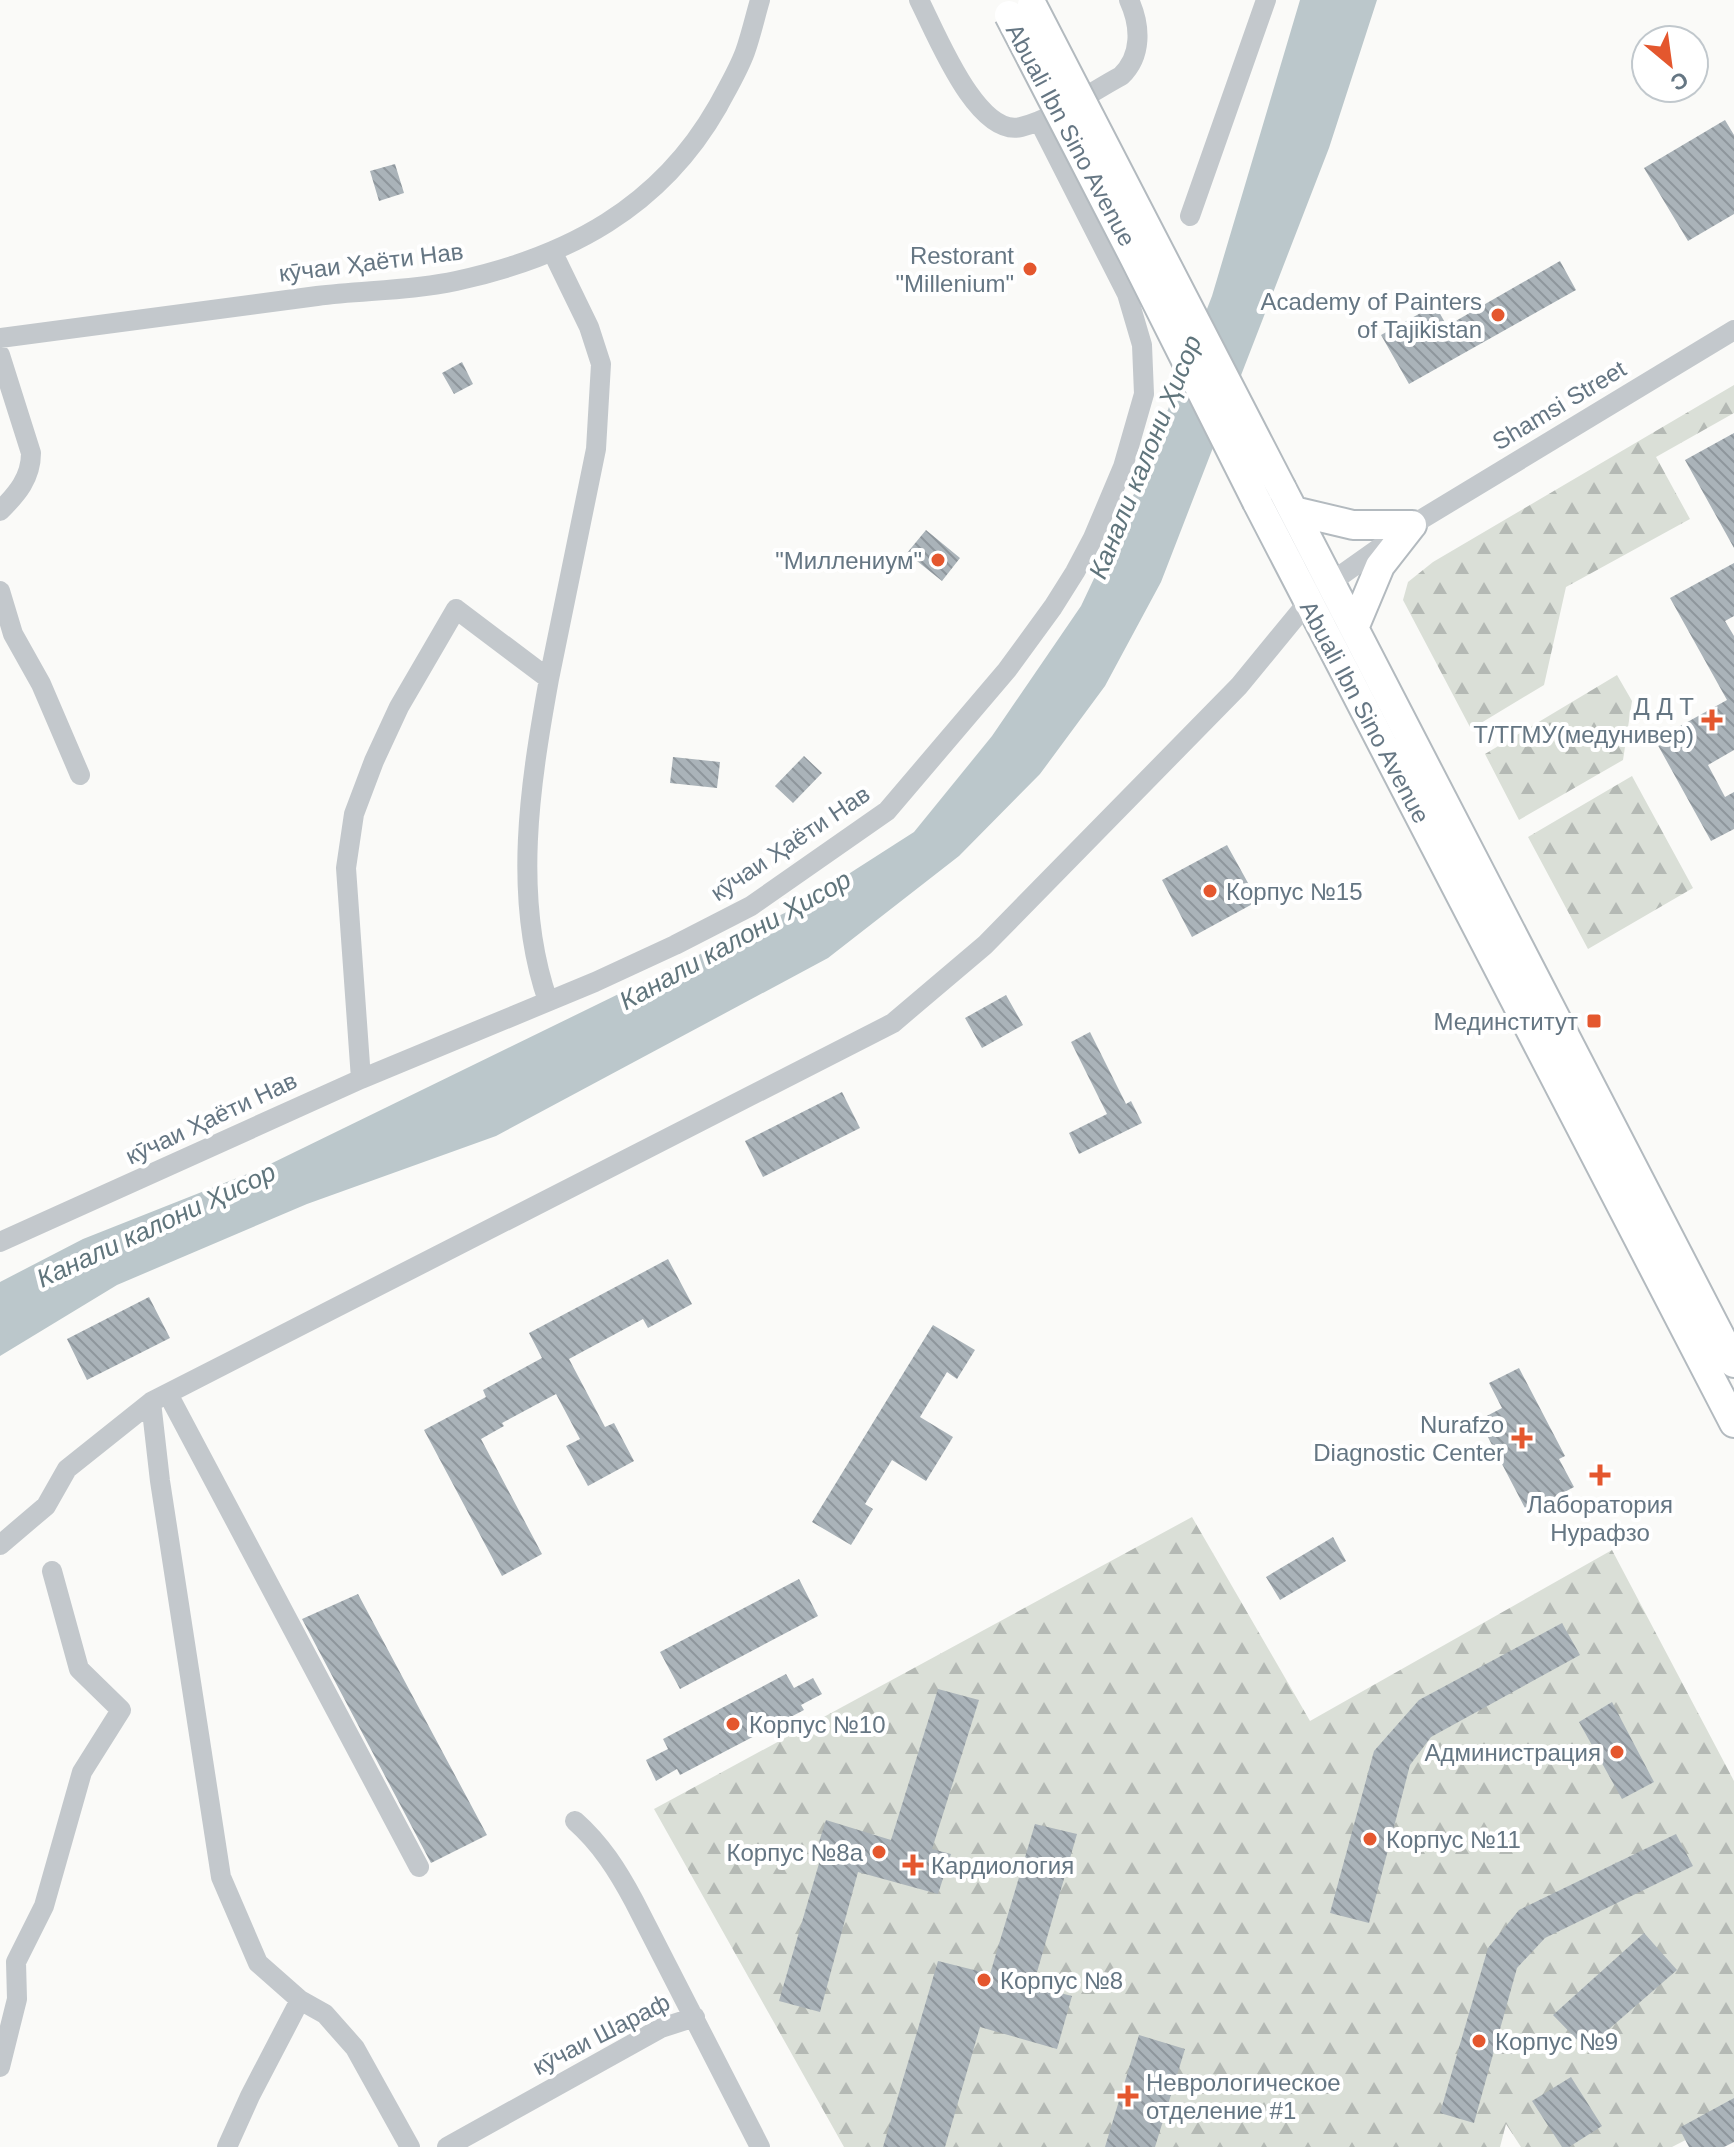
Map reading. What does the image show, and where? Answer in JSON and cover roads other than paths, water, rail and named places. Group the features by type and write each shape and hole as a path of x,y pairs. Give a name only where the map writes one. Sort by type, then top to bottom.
{"main road":[{"name":"Abuali Ibn Sino Avenue","path":"1018,5 1288,500 1734,1363"},
{"name":"Abuali Ibn Sino Avenue","path":"1018,5 1135,259 1257,502 1734,1423"},
{"path":"1288,500 1353,525 1412,525"},
{"path":"1354,628 1380,566 1412,525"}],"street":[{"name":"кӯчаи Ҳаёти Нав","path":"0,338 455,281 553,253 607,225 660,184 708,123 728,89 744,54 760,0"},
{"path":"919,0 976,106 1003,127 1019,128 1039,121 1121,76 1131,67 1136,58 1137,38 1129,0"},
{"path":"1190,216 1266,0"},
{"name":"кӯчаи Ҳаёти Нав","path":"0,1242 361,1079 675,945 751,906 887,811 1007,670 1075,572 1123,467 1144,394 1142,345 1127,294 1039,121"},
{"path":"548,1001 532,946 528,914 529,842 539,738 549,679 596,449 601,364 589,327 553,253"},
{"name":"Shamsi Street","path":"0,1545 46,1506 67,1469 160,1398 893,1023 985,945 1239,686 1308,602 1330,583 1412,525 1734,330"},
{"path":"0,355 31,453 31,467 18,491 0,511"},
{"path":"0,591 13,634 41,684 80,775"},
{"path":"361,1079 346,868 354,814 386,734 456,609 549,679"},
{"path":"160,1398 419,1867"},
{"path":"160,1398 160,1481 221,1877 258,1963 300,2000 325,2014 355,2048 410,2147"},
{"path":"0,2067 17,1999 16,1962 44,1906 82,1772 121,1710 79,1669 52,1571"},
{"path":"575,1821 590,1834 613,1863 695,2017"},
{"path":"227,2147 300,2000"},
{"name":"кӯчаи Шараф","path":"447,2147 648,2035 695,2017 760,2147"}],"water":[{"name":"Канали калони Ҳисор","path":"1300,0 1377,0 1329,148 1161,582 1105,686 1040,774 959,856 828,958 496,1136 307,1204 117,1285 0,1356 0,1282 83,1239 260,1169 797,907 914,832 992,736 1081,606 1141,479 1212,296"}],"place":[{"name":"Restorant \"Millenium\"","path":"1030,269"},
{"name":"Academy of Painters of Tajikistan","path":"1498,315"},
{"name":"\"Миллениум\"","path":"938,560"},
{"name":"Д Д Т Т/ТГМУ(медунивер)","path":"1712,720"},
{"name":"Корпус №15","path":"1210,891"},
{"name":"Мединститут","path":"1594,1021"},
{"name":"Nurafzo Diagnostic Center","path":"1522,1438"},
{"name":"Лаборатория Нурафзо","path":"1600,1475"},
{"name":"Корпус №10","path":"733,1724"},
{"name":"Администрация","path":"1617,1752"},
{"name":"Корпус №11","path":"1370,1839"},
{"name":"Корпус №8а","path":"879,1852"},
{"name":"Кардиология","path":"913,1865"},
{"name":"Корпус №8","path":"984,1980"},
{"name":"Корпус №9","path":"1479,2041"},
{"name":"Неврологическое отделение #1","path":"1128,2096"}]}
